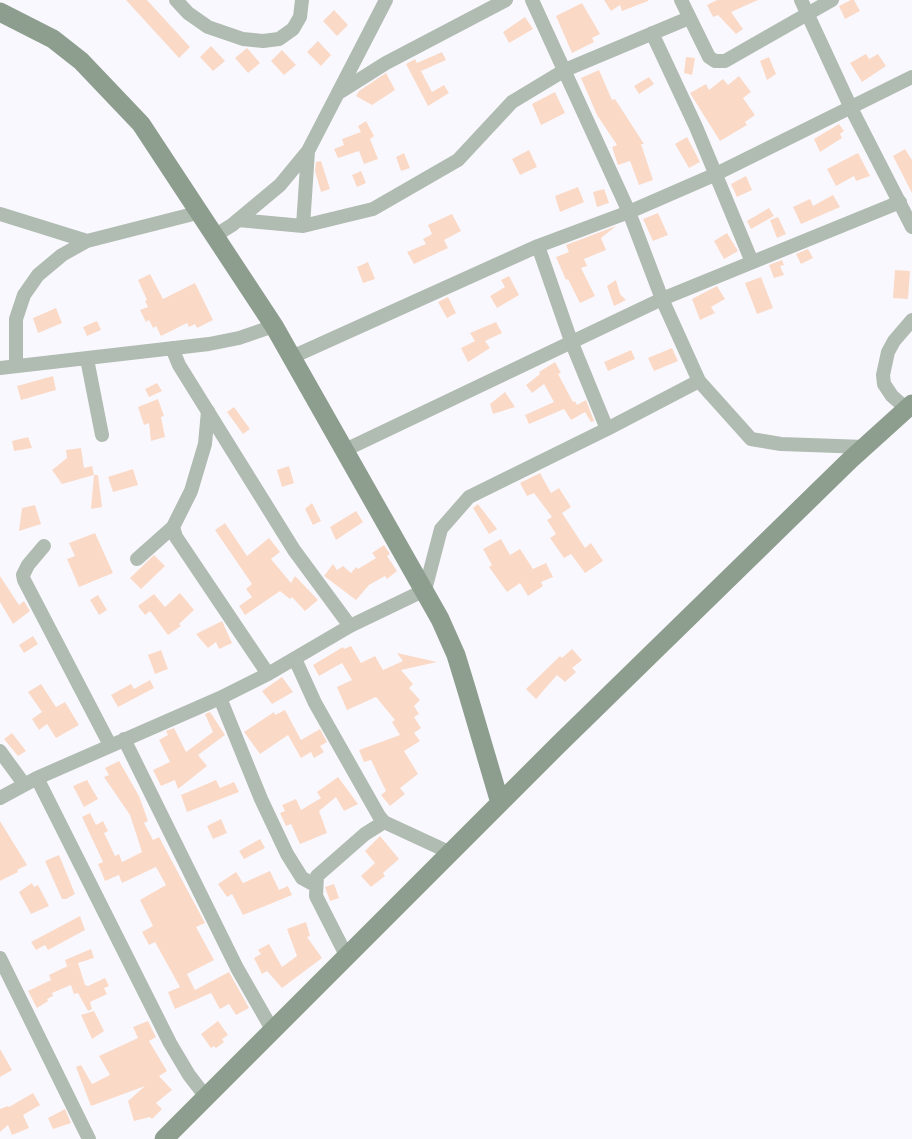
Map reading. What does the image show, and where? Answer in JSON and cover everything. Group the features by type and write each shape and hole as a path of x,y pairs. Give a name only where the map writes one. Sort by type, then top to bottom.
{"street":[{"path":"176,0 188,13 208,27 243,39 263,40 279,39 293,29 300,17 302,0"},
{"path":"216,235 280,186 308,152 386,0"},
{"path":"339,93 386,63 506,0"},
{"path":"532,0 629,212 662,299 699,381 751,439 781,444 865,447"},
{"path":"681,0 709,57 715,61 724,61 804,6 832,0"},
{"path":"804,6 851,108 912,227"},
{"path":"0,12 53,40 81,61 141,124 201,212 274,326 425,590 456,655 500,803"},
{"path":"238,220 303,226 373,209 458,160 512,102 565,70 689,18"},
{"path":"652,33 696,127 714,175 752,262"},
{"path":"292,357 538,246 629,212 714,175 912,77"},
{"path":"303,226 308,152"},
{"path":"345,450 662,299 900,202"},
{"path":"16,366 16,319 24,295 38,275 62,255 87,241 201,212"},
{"path":"0,214 87,241"},
{"path":"538,246 571,341 607,429"},
{"path":"164,1139 500,803 865,447 909,407 892,396 884,384 883,376 888,352 912,320"},
{"path":"0,368 87,359 239,338 274,326"},
{"path":"172,348 179,365 294,550 350,626"},
{"path":"87,359 102,435"},
{"path":"0,798 24,784 110,744 220,698 268,674 350,626 425,590 441,529 469,497 487,486 607,429 699,381"},
{"path":"137,559 172,527 192,491 205,444 208,412"},
{"path":"172,527 176,537 268,674"},
{"path":"44,546 28,565 23,575 24,580 110,744"},
{"path":"295,659 315,703 384,822 451,853"},
{"path":"220,698 261,799 287,854 302,878 315,885"},
{"path":"124,739 237,968 273,1031"},
{"path":"0,751 24,784"},
{"path":"37,778 170,1043 189,1075 206,1097"},
{"path":"347,957 316,896 315,885 317,876 322,869 384,822"},
{"path":"0,958 88,1139"}],"building":[{"path":"126,0 147,0 190,47 179,58"},
{"path":"604,0 648,1 622,11 620,5 611,11"},
{"path":"717,0 758,0 731,12 743,29 736,34 718,15 713,17 707,5"},
{"path":"854,0 860,11 845,19 839,6"},
{"path":"582,3 600,34 592,38 594,42 572,53 556,16"},
{"path":"334,10 348,25 337,36 323,21"},
{"path":"525,17 533,29 509,43 503,32"},
{"path":"318,41 331,55 321,66 307,52"},
{"path":"211,46 225,61 213,71 200,57"},
{"path":"247,48 260,63 248,73 235,58"},
{"path":"282,50 296,65 284,75 271,61"},
{"path":"442,52 446,60 421,71 432,92 444,85 449,93 428,106 406,64 415,59 417,63"},
{"path":"866,54 869,59 878,54 886,66 862,82 850,63"},
{"path":"686,57 695,58 692,75 684,73"},
{"path":"769,57 776,74 767,80 760,61"},
{"path":"599,70 612,100 615,99 644,144 641,144 653,180 639,185 630,161 618,165 612,147 617,145 597,115 581,78"},
{"path":"386,73 395,90 372,105 356,96 359,91"},
{"path":"739,76 751,92 743,98 755,115 745,122 747,125 720,141 690,93 706,84 709,90 723,79 728,85"},
{"path":"649,77 654,84 639,94 634,86"},
{"path":"555,92 565,113 541,125 532,104"},
{"path":"366,121 374,136 370,139 378,159 364,164 359,151 338,158 334,149 344,145 342,139 361,132 358,126"},
{"path":"839,124 844,131 840,134 842,138 820,152 814,139"},
{"path":"687,137 700,162 689,168 675,144"},
{"path":"905,149 912,160 912,193 893,156"},
{"path":"529,150 537,167 520,175 512,159"},
{"path":"404,153 410,168 401,171 396,157"},
{"path":"858,153 870,176 856,181 854,176 836,186 827,169"},
{"path":"321,161 330,189 321,192 315,171 316,162"},
{"path":"361,171 366,183 357,187 352,175"},
{"path":"746,176 752,190 737,197 731,184"},
{"path":"578,187 584,202 560,212 555,196"},
{"path":"604,189 609,203 597,207 593,192"},
{"path":"833,195 840,207 801,224 793,207 810,199 813,206"},
{"path":"769,208 774,216 751,229 747,221"},
{"path":"658,213 668,235 653,241 643,219"},
{"path":"452,214 461,231 444,240 448,248 414,264 407,252 426,244 423,239 432,234 428,225"},
{"path":"778,217 786,234 777,238 770,220"},
{"path":"616,226 601,238 606,250 584,259 587,266 581,268 595,296 580,303 568,279 566,280 556,257 569,252 566,245"},
{"path":"727,233 738,251 724,259 714,241"},
{"path":"808,249 813,258 801,264 796,254"},
{"path":"782,260 784,265 780,266 784,275 774,278 769,265"},
{"path":"368,262 375,279 363,283 357,267"},
{"path":"895,270 910,271 908,299 893,298"},
{"path":"150,274 163,299 195,283 213,320 197,328 195,324 189,327 187,323 161,336 156,326 153,328 149,320 146,322 140,310 148,307 138,280"},
{"path":"509,276 519,295 497,308 490,296 505,287 501,280"},
{"path":"761,277 773,308 757,314 745,283"},
{"path":"616,280 620,294 626,300 614,306 607,286"},
{"path":"717,286 725,299 711,307 715,313 700,320 692,299"},
{"path":"448,297 456,313 447,318 438,302"},
{"path":"56,308 62,323 38,333 33,318"},
{"path":"97,321 101,330 87,336 83,327"},
{"path":"496,322 502,333 485,341 490,348 468,362 461,348 475,341 470,333"},
{"path":"672,348 678,361 654,371 648,358"},
{"path":"631,350 635,359 608,371 604,362"},
{"path":"555,362 561,373 558,374 573,402 575,401 577,405 586,400 594,421 591,422 585,412 571,420 564,409 529,424 525,415 554,402 544,384 532,393 526,385 540,374 539,372"},
{"path":"53,376 56,390 21,400 17,386"},
{"path":"157,383 162,391 149,397 145,389"},
{"path":"505,392 515,407 493,414 490,404"},
{"path":"158,399 164,416 161,417 165,437 151,441 149,423 144,425 138,407"},
{"path":"234,407 250,429 243,434 227,412"},
{"path":"28,437 32,448 14,451 12,441"},
{"path":"81,448 84,468 92,466 94,475 62,484 52,470 67,458 66,450"},
{"path":"289,466 294,483 282,487 277,470"},
{"path":"133,469 138,485 113,492 108,477"},
{"path":"540,473 551,493 559,488 571,507 562,513 585,548 591,543 603,561 585,573 571,554 564,558 550,538 556,534 547,520 552,517 534,493 527,496 520,483"},
{"path":"94,475 98,475 102,507 91,509"},
{"path":"312,503 321,521 313,525 305,509"},
{"path":"478,504 497,529 489,534 473,508"},
{"path":"35,505 41,524 19,531 22,508"},
{"path":"356,511 363,522 336,540 330,527"},
{"path":"225,523 247,556 269,538 280,552 271,559 291,583 295,576 318,600 305,611 292,597 290,599 280,591 245,615 239,606 252,597 246,589 252,584 215,530"},
{"path":"95,533 113,573 79,587 67,559 75,556 69,543"},
{"path":"501,539 510,555 520,549 533,569 546,563 553,577 541,582 543,586 528,596 520,583 507,592 489,567 492,565 483,549"},
{"path":"384,545 390,554 387,556 397,571 387,579 385,576 369,585 356,600 324,576 333,564 337,570 343,566 351,573 356,567 358,569 376,558 372,553"},
{"path":"154,555 165,566 141,589 130,578"},
{"path":"0,576 19,605 24,601 30,611 13,624 0,602"},
{"path":"180,593 194,610 179,624 181,626 168,635 150,611 145,615 138,606 154,594 165,607"},
{"path":"98,595 107,610 99,615 90,600"},
{"path":"222,621 232,643 219,649 216,642 208,648 196,634"},
{"path":"33,636 38,644 24,653 19,645"},
{"path":"351,646 361,663 375,656 383,670 403,661 397,653 437,662 401,670 413,684 409,688 420,700 414,706 419,714 414,717 421,728 414,733 420,741 404,751 418,774 400,788 405,794 390,806 381,795 386,791 371,760 364,762 359,750 400,735 392,722 395,720 376,697 347,710 337,687 352,680 342,663 319,676 313,665 343,647 344,649"},
{"path":"572,649 582,660 572,668 576,672 565,682 557,675 536,699 526,689 560,656 562,658"},
{"path":"161,650 168,669 155,674 148,655"},
{"path":"282,677 293,692 272,704 262,691"},
{"path":"150,680 154,688 118,707 111,695 131,684 134,689"},
{"path":"41,684 56,707 65,702 79,725 56,738 47,724 39,730 32,719 42,712 28,692"},
{"path":"285,710 301,740 320,729 327,742 320,746 324,752 314,758 311,752 301,758 288,735 260,754 244,732 274,712 275,715"},
{"path":"210,712 225,735 198,755 207,766 178,789 175,780 161,786 153,770 170,762 159,740 168,735 166,731 174,728 186,752 213,732 205,714"},
{"path":"12,733 26,751 18,756 4,739"},
{"path":"119,761 139,796 148,821 144,823 153,840 159,837 205,923 196,927 214,960 187,974 195,990 229,972 249,1008 236,1015 229,1004 220,1009 211,993 175,1009 168,992 180,987 155,942 149,945 142,932 153,926 140,900 166,885 156,867 122,883 119,875 105,881 98,864 103,862 82,817 90,813 96,825 103,821 108,831 104,833 115,856 119,854 122,862 142,852 130,815 104,777 109,775 105,768"},
{"path":"338,777 358,804 344,811 336,797 319,811 327,833 300,844 291,824 286,826 280,813 285,811 282,805 296,799 301,810 321,798 317,792"},
{"path":"87,780 98,799 84,807 73,786"},
{"path":"216,780 220,788 234,782 239,792 187,812 181,795"},
{"path":"221,819 227,833 213,839 207,826"},
{"path":"0,821 27,865 0,881"},
{"path":"380,836 399,859 383,873 385,876 371,887 361,876 375,863 365,851"},
{"path":"260,839 265,848 244,859 239,851"},
{"path":"59,855 75,894 66,899 62,899 45,861"},
{"path":"270,871 279,890 288,886 292,895 243,915 232,894 227,897 218,884 236,872 243,883"},
{"path":"32,883 34,887 38,885 49,906 31,914 19,892"},
{"path":"334,884 339,898 330,901 325,887"},
{"path":"80,916 85,930 48,950 45,945 36,950 31,942"},
{"path":"306,922 310,936 307,937 322,958 282,988 267,971 262,974 254,958 261,954 258,950 269,944 282,967 297,956 287,929"},
{"path":"91,949 94,958 78,963 85,985 88,986 105,978 109,986 104,988 107,994 90,1002 92,1009 88,1011 78,993 74,994 71,985 52,993 53,996 47,999 48,1001 37,1008 28,991 51,980 49,975 72,964 67,966 65,960"},
{"path":"94,1011 104,1031 92,1039 81,1015"},
{"path":"148,1021 156,1037 149,1041 167,1071 159,1076 172,1090 156,1103 162,1109 152,1119 150,1117 134,1121 128,1101 145,1086 91,1106 76,1067 81,1065 92,1084 110,1075 99,1056 138,1038 133,1027"},
{"path":"218,1021 228,1035 222,1039 224,1042 216,1048 214,1046 211,1048 201,1034"},
{"path":"0,1049 12,1070 0,1077"},
{"path":"33,1093 40,1105 23,1115 29,1128 12,1135 8,1125 0,1132 0,1109 9,1107"},
{"path":"65,1109 71,1123 53,1129 48,1118"}]}
